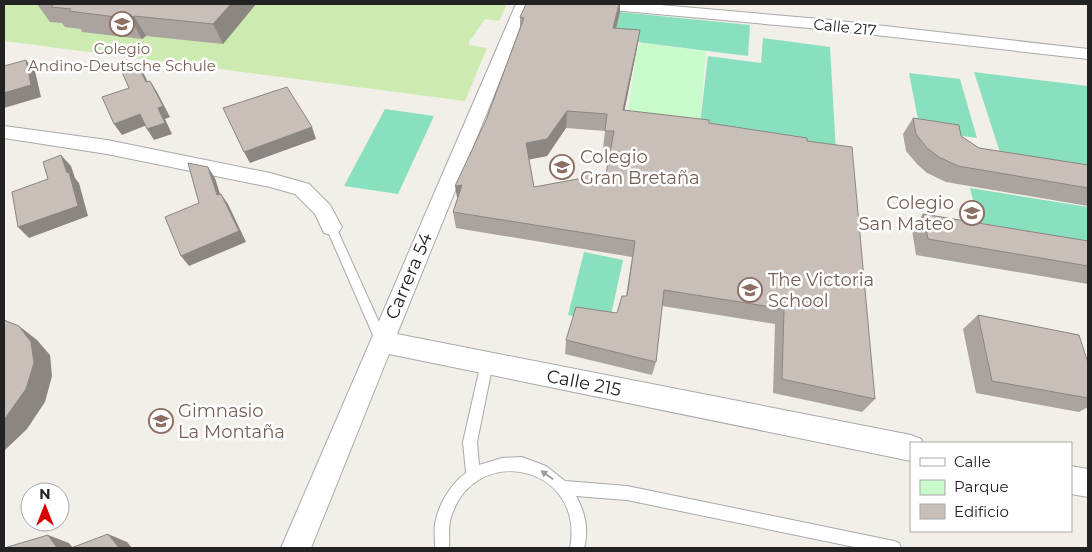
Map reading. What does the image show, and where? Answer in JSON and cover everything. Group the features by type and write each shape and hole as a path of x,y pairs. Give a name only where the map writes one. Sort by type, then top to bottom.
{"street":[{"name":"Carrera 54","path":"296,548 523,4"},
{"name":"Calle 217","path":"602,4 830,25 1088,54"},
{"path":"4,132 106,147 270,180 302,189 323,210 331,227"},
{"name":"Calle 215","path":"382,342 910,448"},
{"path":"1072,480 1088,483"}],"lane":[{"path":"331,227 382,342"},
{"path":"473,476 470,442 487,363"},
{"path":"442,548 443,521 454,495 473,476 496,465 521,463 545,471 565,488 577,512 579,540 577,548"},
{"path":"565,488 627,493 894,548"}],"green space":[{"path":"4,4 507,4 499,21 485,19 469,42 469,45 487,48 465,101 4,41"},
{"path":"620,12 750,25 748,56 613,39"},
{"path":"763,38 830,47 836,153 699,133 708,56 761,63"},
{"path":"642,43 706,51 699,133 626,124 637,48"},
{"path":"974,72 1088,86 1088,178 1004,165"},
{"path":"909,73 960,79 977,138 920,130"},
{"path":"385,109 434,116 398,194 344,186"},
{"path":"970,188 1088,207 1088,259 983,241"},
{"path":"584,252 623,260 609,324 568,315"}],"building":[{"path":"54,4 231,4 213,24 134,16 131,19 51,7"},
{"path":"526,4 619,4 613,28 640,30 623,110 709,120 709,123 807,138 807,141 852,147 875,399 782,379 784,309 664,290 656,362 566,340 576,307 617,313 622,296 627,296 635,241 453,212 462,185 455,186 486,120 524,18 520,17","holes":["567,111 607,114 605,131 614,131 606,174 585,171 583,178 534,187 526,143 547,139"]},
{"path":"26,60 31,85 4,93 4,66"},
{"path":"137,63 146,82 150,81 163,106 158,108 165,123 147,129 140,114 114,124 102,97 129,88 121,70"},
{"path":"287,87 312,127 244,152 223,108"},
{"path":"913,118 959,125 961,136 979,148 1088,165 1088,188 958,166 939,157 927,148 916,134"},
{"path":"61,155 67,173 69,172 78,206 18,227 12,192 48,179 43,162"},
{"path":"188,163 208,167 217,195 221,194 239,231 181,256 165,217 199,203"},
{"path":"923,214 1088,241 1088,266 928,239"},
{"path":"978,315 1079,335 1088,363 1088,398 992,381"},
{"path":"4,320 19,326 31,342 34,363 26,389 4,420"},
{"path":"108,534 119,548 71,548"},
{"path":"48,535 57,548 4,548"}],"place":[{"name":"Colegio Andino-Deutsche Schule","path":"122,24"},
{"name":"Colegio Gran Bretaña","path":"562,167"},
{"name":"Colegio San Mateo","path":"972,213"},
{"name":"The Victoria School","path":"750,290"},
{"name":"Gimnasio La Montaña","path":"161,421"}]}
